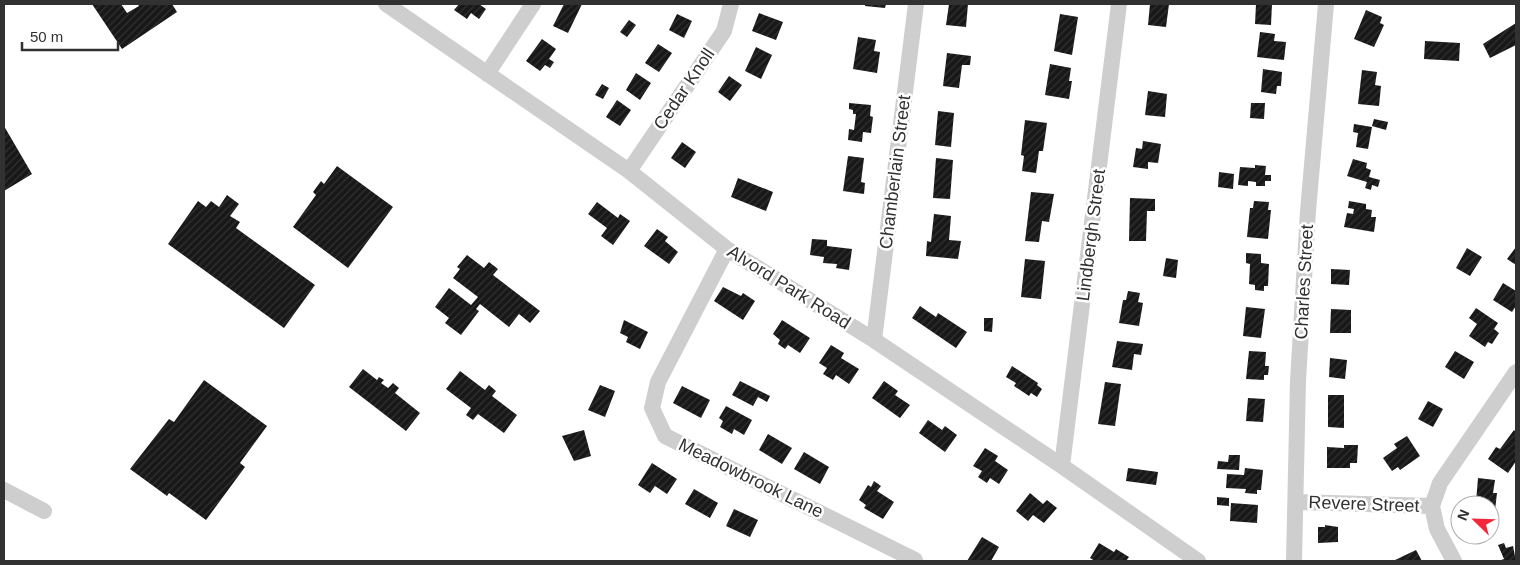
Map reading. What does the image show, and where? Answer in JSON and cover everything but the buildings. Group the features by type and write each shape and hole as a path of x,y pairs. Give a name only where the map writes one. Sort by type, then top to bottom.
{"street":[{"name":"Alvord Park Road","path":"386,4 629,171 727,249 874,340 1062,466 1198,561"},
{"path":"487,74 533,4"},
{"name":"Cedar Knoll","path":"629,171 724,31 731,4"},
{"name":"Chamberlain Street","path":"874,340 916,4"},
{"name":"Lindbergh Street","path":"1062,466 1120,4"},
{"name":"Charles Street","path":"1294,561 1298,381 1308,211 1319,109 1326,4"},
{"name":"Meadowbrook Lane","path":"727,249 658,382 652,408 665,436 915,560"},
{"path":"1432,506 1440,483 1516,372"},
{"path":"4,490 44,511"},
{"name":"Revere Street","path":"1296,502 1432,506 1437,528 1454,561"}]}
